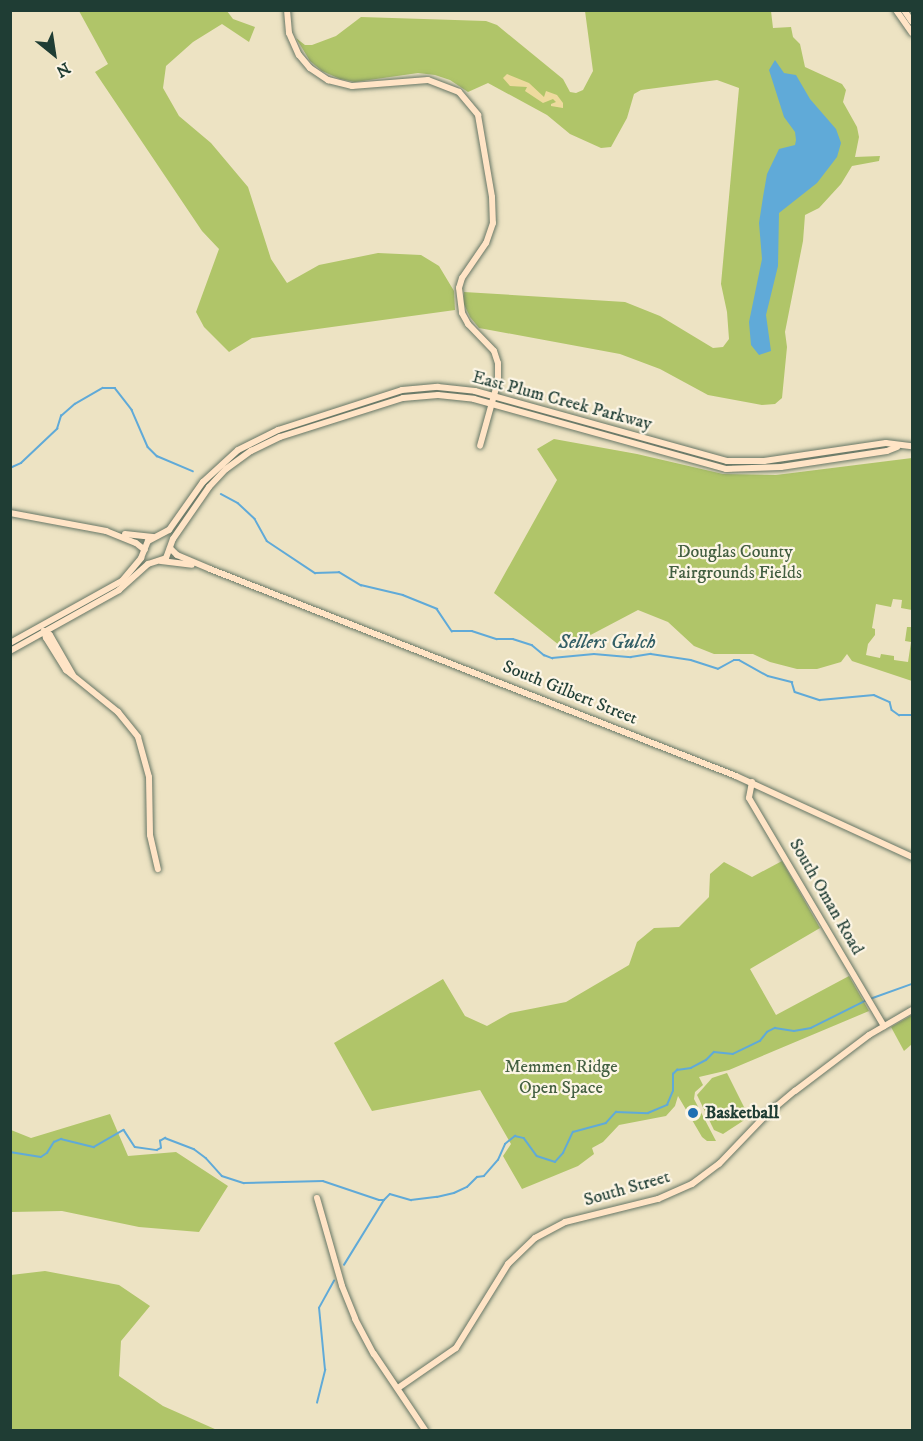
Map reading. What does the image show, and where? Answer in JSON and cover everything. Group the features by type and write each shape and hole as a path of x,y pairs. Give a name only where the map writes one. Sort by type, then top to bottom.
{"street":[{"path":"287,10 289,33 299,56 310,68 328,80 351,86 417,80 434,81 459,92 478,115 492,197 493,223 486,243 462,278 459,302 468,324 494,351 499,373 493,404 480,446"},
{"path":"896,10 912,33"},
{"path":"904,10 912,22"},
{"name":"East Plum Creek Parkway","path":"157,537 169,530 212,472 238,450 268,434 376,397 412,388 456,388 495,396 727,461 764,460 886,443 912,446"},
{"name":"East Plum Creek Parkway","path":"170,548 184,520 217,477 243,457 271,441 378,405 413,396 456,396 493,404 726,469 781,467 887,451 898,446"},
{"path":"10,513 106,531 157,537 166,540 170,548 167,557 148,564 119,590 10,643"},
{"path":"106,531 137,543 149,558 158,562"},
{"path":"10,651 128,576 145,551 148,542 157,537"},
{"name":"South Gilbert Street","path":"170,548 177,555 210,569 752,782 912,857"},
{"name":"South Gilbert Street","path":"158,562 183,563 210,569"},
{"path":"80,610 85,604 105,594 108,589"},
{"path":"43,628 59,661 74,677 124,717 140,742 149,777 150,835 158,869"},
{"name":"South Oman Road","path":"752,782 749,798 884,1026"},
{"name":"South Street","path":"398,1388 456,1348 508,1264 535,1238 566,1222 658,1199 697,1181 719,1164 786,1098 884,1026 912,1010"},
{"path":"317,1198 350,1309 369,1346 425,1431"}],"green space":[{"path":"79,11 227,11 233,19 255,27 249,42 222,24 193,42 166,66 163,88 179,116 211,143 248,187 271,259 287,283 319,265 378,253 421,255 439,266 454,291 455,310 252,338 229,352 204,327 196,312 219,249 202,231 95,72 108,64"},
{"path":"585,11 771,11 773,28 791,27 793,37 800,44 805,67 842,84 846,90 843,102 857,127 859,137 855,157 880,156 879,161 852,166 841,184 819,208 805,215 803,241 785,332 787,347 782,398 775,404 762,405 708,395 660,369 620,354 479,328 470,317 463,302 464,292 625,302 660,316 713,348 723,347 729,339 727,312 721,284 739,88 717,80 641,90 634,94 627,118 611,147 601,148 570,134 547,115 488,83 468,92 450,80 418,73 355,82 340,79 322,71 310,61 296,38 305,45 312,45 336,36 361,17 486,21 497,25 563,79 570,92 576,93 583,90 593,71"},
{"name":"Douglas County Fairgrounds Fields","path":"554,439 637,454 723,474 776,475 912,458 912,610 901,608 902,600 893,599 891,607 876,604 872,628 875,629 875,635 868,644 866,655 880,658 881,654 894,656 894,660 908,662 911,642 905,641 907,627 911,627 912,622 912,681 852,661 847,654 841,662 817,669 797,669 770,662 753,654 714,654 694,646 668,622 638,610 564,649 494,593 557,480 537,449"},
{"name":"Memmen Ridge Open Space","path":"782,861 820,928 750,969 776,1015 849,976 869,1011 729,1070 699,1077 703,1085 695,1092 694,1099 716,1141 707,1141 702,1137 678,1096 675,1106 666,1116 619,1125 603,1142 592,1148 594,1154 578,1166 522,1189 503,1156 511,1144 480,1090 372,1111 334,1043 443,979 465,1016 487,1026 510,1013 566,1002 629,965 637,942 654,928 679,927 709,897 710,874 724,862 752,877"},
{"path":"912,1015 912,1044 904,1051 891,1027"},
{"path":"727,1073 749,1117 723,1134 714,1130 697,1095 712,1078"},
{"path":"110,1114 128,1156 176,1152 228,1186 199,1232 139,1227 62,1211 11,1212 11,1130 31,1138"},
{"path":"45,1271 119,1285 150,1306 121,1341 119,1376 163,1406 217,1430 11,1430 11,1275"}],"sand":[{"path":"507,74 529,83 544,97 546,91 557,95 563,103 563,108 551,106 556,102 553,99 543,103 525,91 527,87 510,86 503,78"}],"water":[{"path":"775,60 784,73 796,75 810,99 836,129 841,143 837,157 817,183 779,213 778,266 766,315 771,351 759,355 751,345 749,322 762,259 759,223 763,197 767,174 779,149 795,145 796,140 795,132 784,117 769,70"}],"waterway":[{"name":"Sellers Gulch","path":"10,468 21,463 57,429 61,416 75,404 103,388 115,388 132,410 148,447 157,456 193,471"},
{"name":"Sellers Gulch","path":"221,494 238,503 255,519 267,541 315,573 339,572 361,585 403,595 437,609 452,631 472,631 497,639 513,639 532,645 544,655 552,658 594,654 631,657 651,654 691,660 718,669 734,660 739,660 768,676 792,682 795,692 820,700 874,695 890,702 892,710 899,715 912,715"},
{"path":"870,999 912,984"},
{"path":"10,1152 41,1157 47,1153 54,1142 61,1139 94,1147 124,1130 135,1147 157,1150 161,1148 160,1141 165,1138 194,1149 206,1158 222,1176 244,1183 323,1181 379,1200 384,1200 390,1194 411,1200 437,1197 454,1193 467,1187 477,1177 484,1176 498,1160 505,1144 515,1136 524,1138 537,1156 555,1162 563,1153 573,1132 606,1123 616,1112 648,1113 667,1105 673,1091 673,1074 677,1070 691,1068 706,1060 714,1052 733,1054 760,1041 767,1032 775,1028 794,1031 811,1028 865,1001"},
{"path":"344,1265 384,1200"},
{"path":"317,1403 325,1370 319,1308 334,1281"}],"place":[{"name":"Basketball","path":"693,1113"}]}
